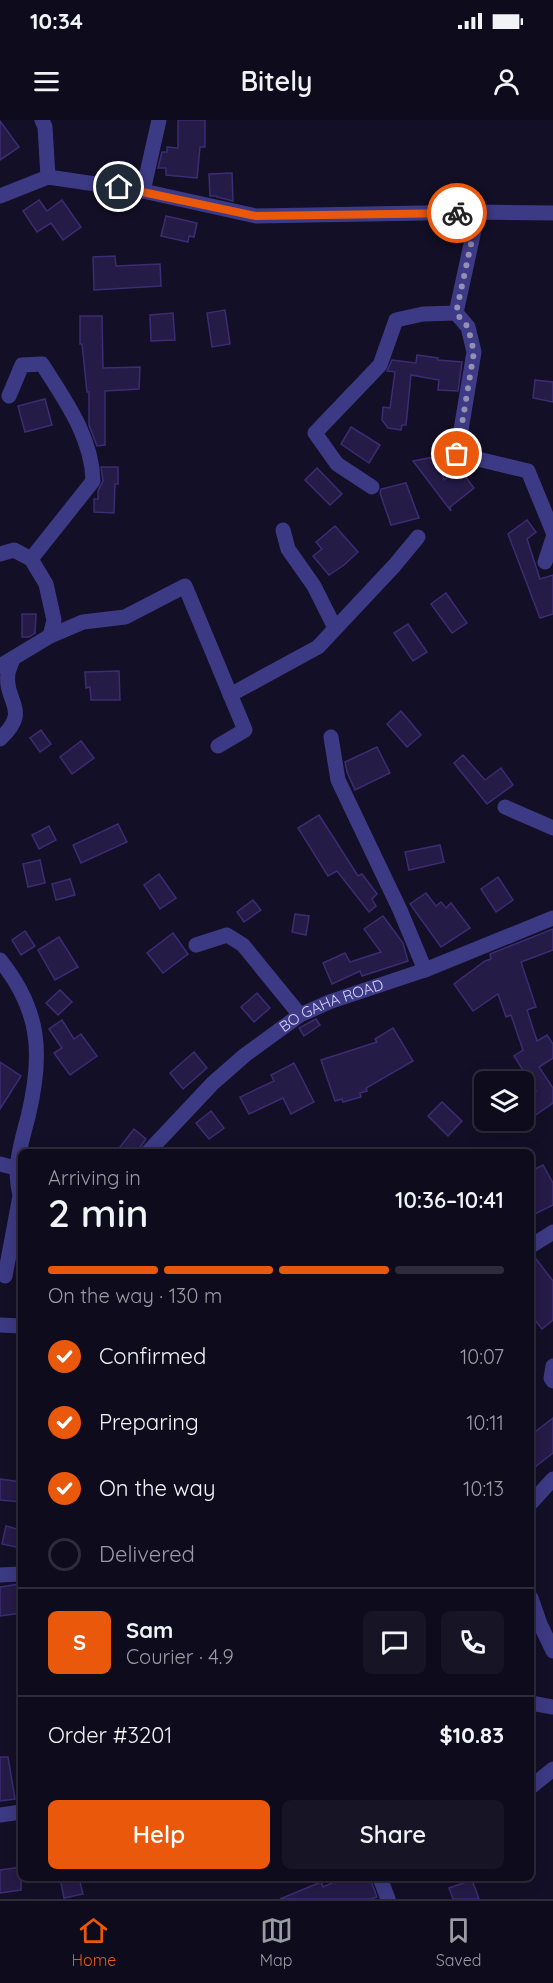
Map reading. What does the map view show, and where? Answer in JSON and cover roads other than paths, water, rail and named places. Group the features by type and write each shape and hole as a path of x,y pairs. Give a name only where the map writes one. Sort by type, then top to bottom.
{"street":[{"path":"42,120 45,127 48,177"},
{"path":"143,191 159,120"},
{"path":"0,196 48,177 143,191 256,216 553,213"},
{"path":"456,313 478,212"},
{"path":"372,487 337,464 315,433 380,365 396,320 423,314 456,313"},
{"path":"456,313 468,327 474,352 457,454 528,471 550,515 553,532"},
{"path":"9,396 22,365 42,364 72,410 92,463 93,481 31,559"},
{"path":"282,530 288,549 314,586 335,628"},
{"path":"230,695 318,646 394,566 418,537"},
{"path":"545,562 553,538"},
{"path":"0,554 14,550 31,559 46,584 54,620 50,636"},
{"path":"0,739 13,724 17,713 6,663 50,636 83,622 125,617 185,586 245,730 218,746"},
{"path":"331,737 338,780 400,910 425,970"},
{"path":"505,807 553,828"},
{"name":"BO GAHA ROAD","path":"151,1149 213,1083 244,1055 300,1015 329,1002 425,970 553,918"},
{"path":"196,945 227,935 243,945 300,1015"},
{"path":"0,960 24,998 35,1026 38,1059 19,1149"},
{"path":"18,1153 16,1168 18,1182"},
{"path":"0,1164 16,1168"},
{"path":"5,1276 18,1208"},
{"path":"534,1244 553,1232"},
{"path":"0,1325 18,1326"},
{"path":"553,1366 553,1381"},
{"path":"534,1500 553,1479"},
{"path":"0,1575 18,1574"},
{"path":"534,1607 553,1651"},
{"path":"534,1704 553,1707"},
{"path":"534,1785 553,1769"},
{"path":"0,1815 18,1812"},
{"path":"381,1881 388,1899"}]}
